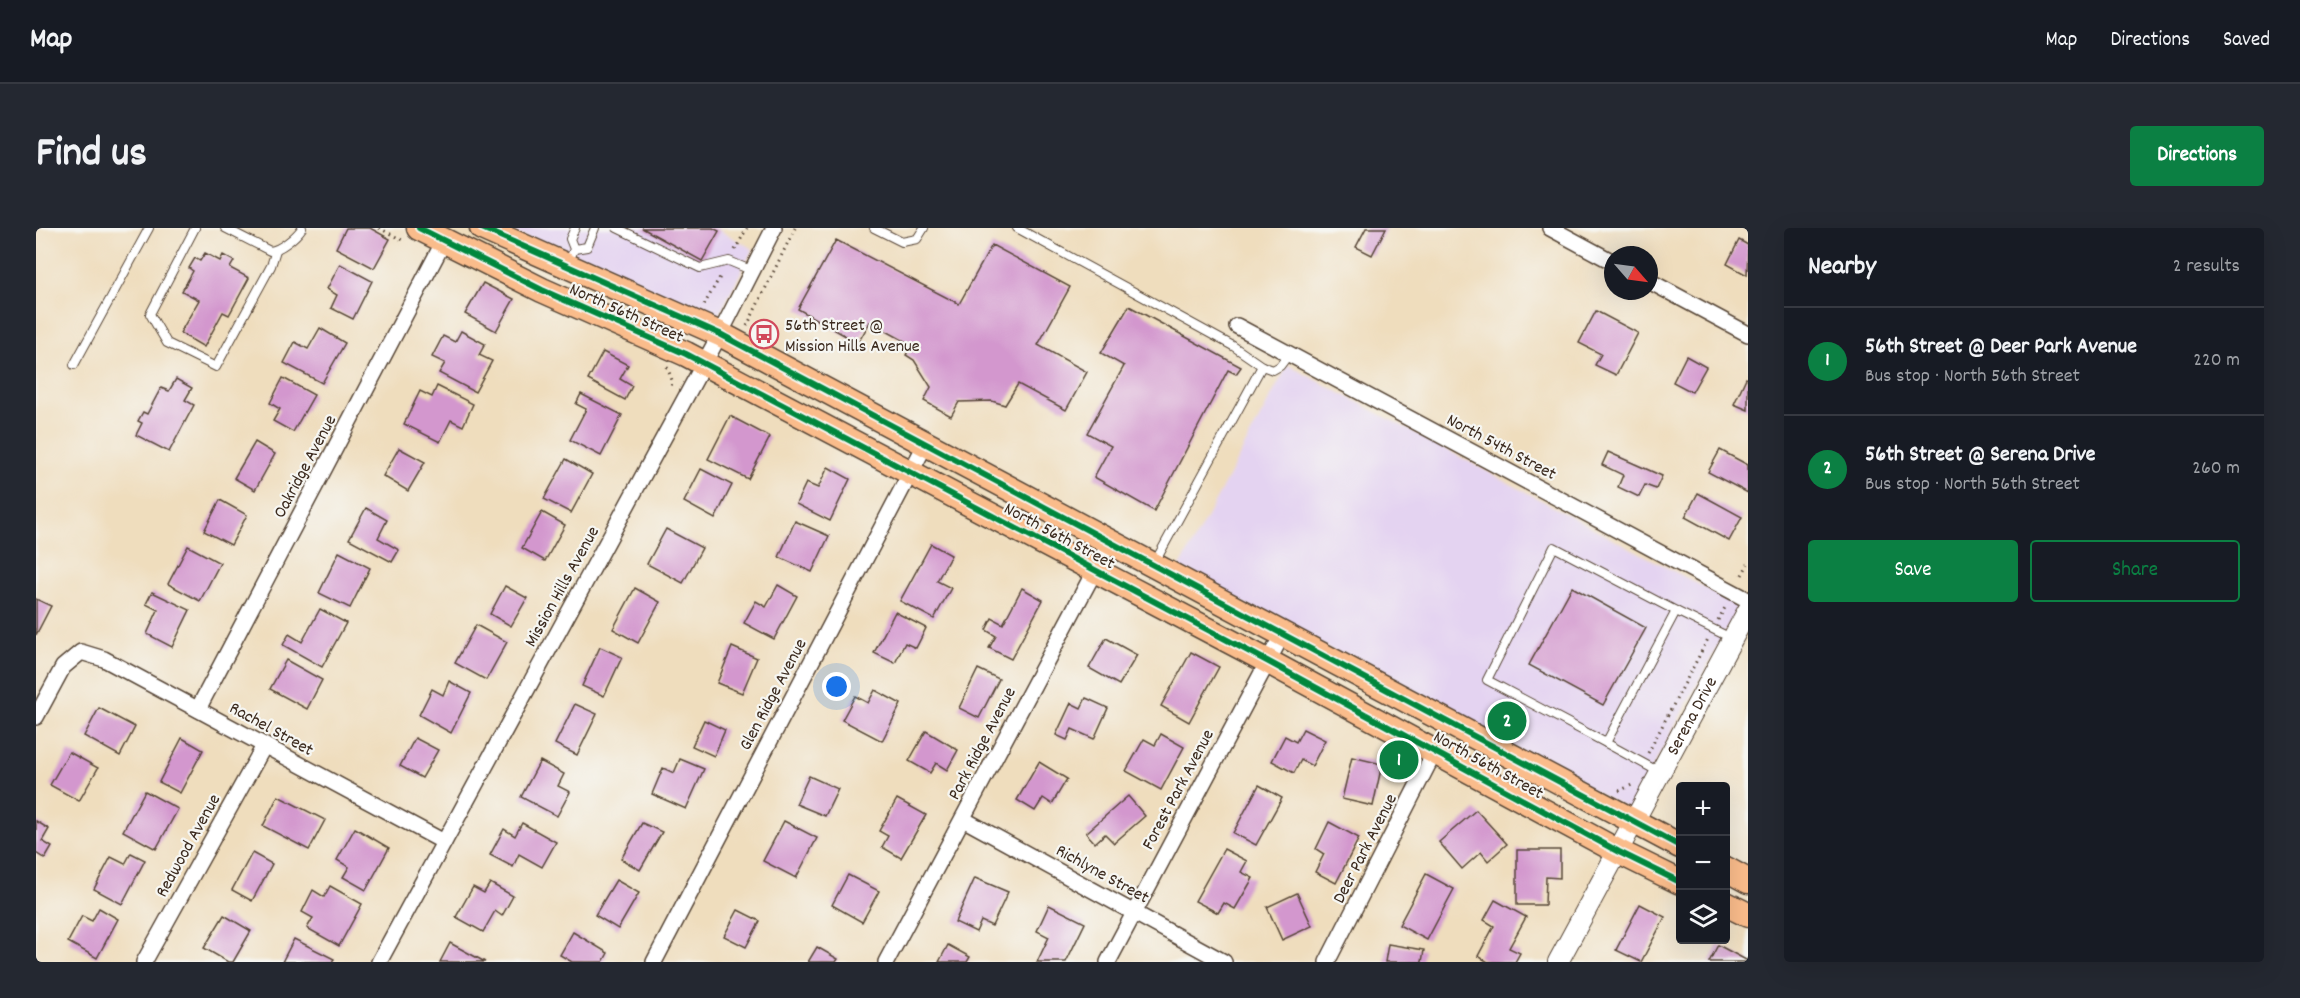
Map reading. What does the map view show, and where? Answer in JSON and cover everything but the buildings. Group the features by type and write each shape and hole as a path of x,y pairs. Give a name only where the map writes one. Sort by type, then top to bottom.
{"main road":[{"name":"North 56th Street","path":"482,228 570,258 720,334 1676,844"},
{"name":"North 56th Street","path":"413,236 444,241 542,290 686,354 1435,751 1619,852 1676,880"},
{"path":"1730,872 1748,881"},
{"path":"1730,906 1748,915"}],"street":[{"name":"Mission Hills Avenue","path":"379,962 704,364 774,228"},
{"path":"1550,228 1604,257"},
{"name":"Oakridge Avenue","path":"198,709 444,241"},
{"path":"1658,286 1748,334"},
{"name":"North 54th Street","path":"1237,326 1748,600"},
{"name":"Glen Ridge Avenue","path":"654,962 925,445"},
{"name":"Park Ridge Avenue","path":"886,962 1110,542"},
{"name":"Serena Drive","path":"1558,962 1748,610"},
{"name":"Forest Park Avenue","path":"1108,962 1282,635"},
{"name":"Rachel Street","path":"36,717 63,667 81,652 104,659 444,842"},
{"name":"Redwood Avenue","path":"144,962 264,746"},
{"name":"Deer Park Avenue","path":"1327,962 1435,751"},
{"name":"Richlyne Street","path":"963,819 1224,962"}],"lane":[{"path":"74,364 149,228"},
{"path":"195,228 150,314 167,343 216,368 271,266 276,250 302,228"},
{"path":"225,228 270,250 276,250"},
{"path":"570,258 570,239 575,228"},
{"path":"570,258 587,247 595,228"},
{"path":"616,228 700,268 729,261 753,271"},
{"path":"874,228 902,242 917,239 924,228"},
{"path":"1017,228 1233,346 1262,366 1273,370 1280,366 1289,354"},
{"path":"1153,566 1262,366"},
{"path":"1661,773 1487,680 1554,547 1733,639"},
{"path":"1606,743 1676,611"}],"path":[{"path":"379,228 413,236"},
{"path":"746,329 750,316 795,228"},
{"path":"1742,575 1748,564"},
{"path":"1610,788 1620,791 1634,784 1642,763 1726,606"}],"shaded area":[{"path":"504,228 715,228 753,249 715,322"},
{"path":"1288,365 1739,606 1630,810 1179,569"}],"cycle path":[{"path":"419,228 542,290 686,354 1267,661 1619,852 1676,880"},
{"path":"482,228 720,334 1676,844"}],"place":[{"name":"56th Street @ Mission Hills Avenue","path":"764,334"},
{"name":"56th Street @ Serena Drive","path":"1507,721"},
{"name":"56th Street @ Deer Park Avenue","path":"1399,760"}]}
